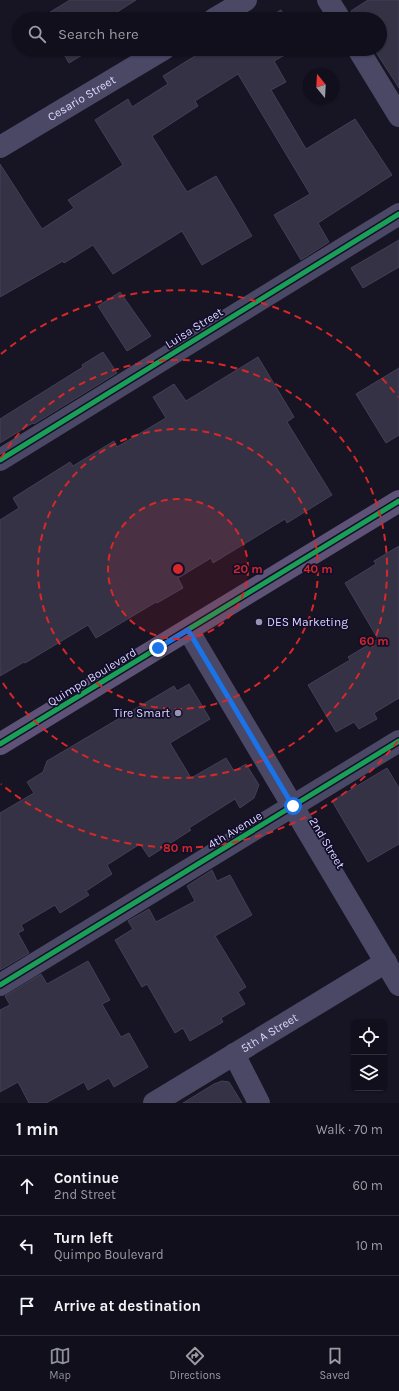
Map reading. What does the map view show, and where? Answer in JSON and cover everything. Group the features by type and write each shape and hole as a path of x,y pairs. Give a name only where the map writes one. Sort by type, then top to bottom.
{"main road":[{"name":"Quimpo Boulevard","path":"0,744 399,501"}],"street":[{"path":"226,12 246,0"},
{"path":"328,0 336,12"},
{"name":"Cesario Street","path":"0,147 152,56"},
{"path":"362,56 399,116"},
{"name":"Luisa Street","path":"0,460 399,214"},
{"name":"2nd Street","path":"188,630 399,985"},
{"name":"4th Avenue","path":"0,985 399,741"},
{"name":"5th A Street","path":"154,1103 386,962"},
{"path":"234,1054 259,1103"}],"building":[{"path":"70,0 136,0 117,12 50,12"},
{"path":"368,0 399,0 399,88 378,56 387,56 387,12 351,11"},
{"path":"65,56 80,56 69,63"},
{"path":"195,56 283,56 274,61 286,82 271,90 306,149 355,119 392,175 318,223 329,242 301,260 274,215 310,194 238,74 195,101 198,106 152,136 187,192 216,176 252,236 202,265 182,231 113,274 93,245 64,263 63,261 0,297 0,164 42,229 74,208 68,200 123,165 95,120 128,99 132,107 168,84 163,76"},
{"path":"399,240 399,267 363,288 351,268"},
{"path":"120,292 151,336 127,351 98,306"},
{"path":"103,352 117,373 0,443 0,419 83,367 82,365"},
{"path":"258,357 294,417 287,422 332,495 287,523 285,519 213,563 211,558 178,578 183,588 157,603 156,602 96,638 88,625 25,663 24,662 0,676 0,520 19,508 13,498 70,462 73,466 114,441 117,447 166,418 153,397 174,384 186,401"},
{"path":"399,368 399,435 386,443 356,394"},
{"path":"399,546 399,698 374,713 377,719 359,729 354,722 336,732 308,685 350,660 348,657 378,639 345,583 376,564 374,561"},
{"path":"189,684 210,719 170,743 191,778 226,758 234,771 246,764 259,785 254,798 240,808 235,799 189,828 191,830 149,857 140,844 107,865 112,874 86,891 89,895 60,913 55,905 21,925 24,930 18,933 29,953 0,970 0,813 34,793 27,782 43,772 47,761 174,686 177,691"},
{"path":"387,768 399,788 399,844 368,862 332,801"},
{"path":"212,870 217,881 230,875 252,915 215,936 246,987 238,992 245,1004 221,1018 223,1022 190,1041 183,1028 175,1033 147,984 142,987 115,940 133,929 128,921 149,909 156,922 195,901 187,886"},
{"path":"88,961 110,1000 102,1004 121,1037 129,1033 148,1067 114,1087 109,1078 88,1090 84,1082 46,1103 29,1103 18,1082 0,1092 0,1010 10,1005 5,996 41,974 47,984"},
{"path":"222,1081 229,1082 242,1103 183,1103 214,1084"}],"cycle path":[{"path":"0,460 399,214"},
{"path":"0,744 399,501"},
{"path":"0,985 399,741"}],"place":[{"name":"DES Marketing","path":"259,622"},
{"name":"Tire Smart","path":"178,713"}],"route":[{"path":"158,648 188,630 293,806"}]}
